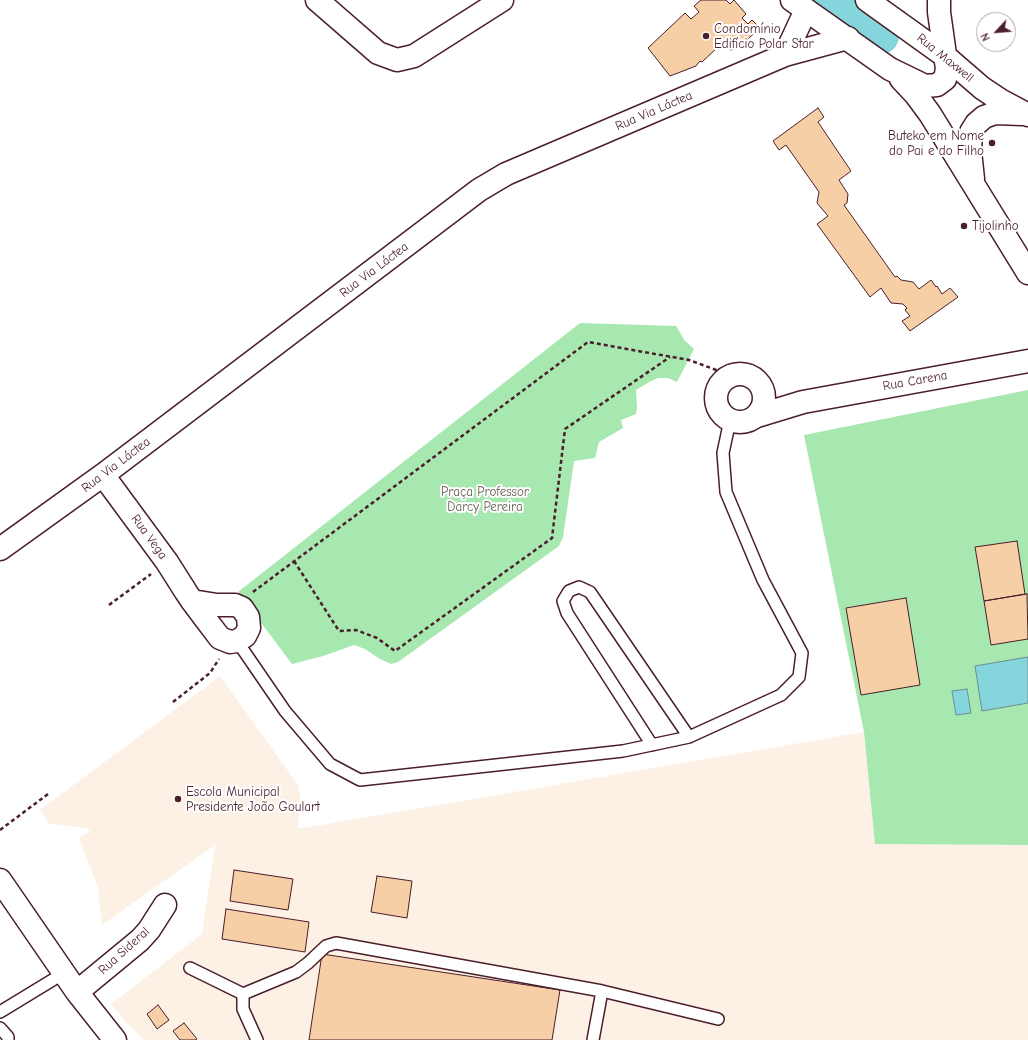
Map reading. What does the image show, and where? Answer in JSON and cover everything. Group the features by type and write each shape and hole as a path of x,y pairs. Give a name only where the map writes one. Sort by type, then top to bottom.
{"street":[{"path":"317,0 378,53 397,60 414,56 502,0"},
{"name":"Rua Maxwell","path":"866,0 945,56 982,88 1026,115"},
{"path":"890,69 925,86 937,85 945,79 947,69 939,12 939,0"},
{"path":"785,55 799,5 890,69 916,95 1028,273"},
{"name":"Rua Via Láctea","path":"0,549 103,475 479,190 506,174 785,55 848,38"},
{"path":"973,184 970,151 971,132 976,124 984,117 995,113 1026,115"},
{"name":"Rua Carena","path":"757,416 803,402 1028,361"},
{"path":"740,373 749,375 757,380 762,388 764,398 762,408 757,416 749,421 740,423 730,420 722,415 717,407 715,398 717,388 722,380 730,375 740,373"},
{"name":"Rua Carena","path":"762,388 776,395 803,402"},
{"name":"Rua Vega","path":"103,475 167,562 192,601 220,638 234,641"},
{"path":"192,601 217,605 235,605 242,608 248,617 249,628 245,636 234,641"},
{"path":"0,880 106,1037"},
{"name":"Rua Sideral","path":"77,992 140,940 149,930 165,905"}],"lane":[{"path":"234,641 284,711 330,764 360,780 623,752 689,737 781,695 799,677 802,653 763,580 726,492 723,453 730,420"},
{"path":"652,745 567,612 563,601 569,591 579,587 590,592 689,737"},
{"path":"190,968 243,994 296,972 326,946 336,943 602,991 718,1018"},
{"path":"0,1012 64,973"},
{"path":"593,1040 602,991"},
{"path":"243,994 243,1009 257,1040"},
{"path":"0,1028 8,1037 8,1040"}],"path":[{"path":"235,605 588,342 689,360 730,375"},
{"path":"294,561 339,631 356,630 377,638 395,651 552,538 565,429 670,357"},
{"path":"109,605 167,562"},
{"path":"173,702 210,672 234,641"},
{"path":"0,830 48,794"}],"shaded area":[{"path":"220,676 298,785 300,795 298,829 864,732 875,844 1028,845 1028,1040 145,1040 128,1025 111,1004 202,934 215,845 102,925 98,888 79,838 90,831 87,828 49,824 40,810"}],"green space":[{"name":"Praça Professor Darcy Pereira","path":"580,323 676,326 685,341 694,349 677,382 668,378 658,378 636,390 636,414 621,420 623,428 599,442 595,458 574,461 563,537 559,546 398,662 391,664 365,649 354,645 323,656 292,664 238,592"},
{"path":"1028,390 1028,845 875,844 864,732 804,435"}],"water":[{"path":"1028,657 1028,703 982,711 975,666"},
{"path":"967,689 971,713 956,715 952,691"}],"building":[{"name":"Condomínio Edifício Polar Star","path":"701,0 726,0 730,4 734,0 746,14 742,18 748,24 752,20 760,28 738,48 730,50 725,45 718,47 696,66 670,76 648,48 685,13 691,19 699,12 694,6"},
{"path":"818,108 824,117 818,122 851,171 839,180 848,194 847,203 844,205 895,277 897,276 901,280 913,282 919,289 931,280 942,294 950,288 958,297 910,331 902,321 910,316 905,310 907,308 903,304 891,303 881,288 870,297 817,224 828,216 817,203 819,192 786,145 779,150 773,141"},
{"path":"1017,541 1025,594 984,601 975,547"},
{"path":"1027,594 1028,639 991,645 984,601"},
{"path":"906,598 920,685 861,695 846,608"},
{"path":"234,870 293,879 288,910 230,901"},
{"path":"377,876 412,881 407,918 371,912"},
{"path":"226,909 309,922 305,952 222,939"},
{"path":"322,954 560,990 552,1040 309,1040"},
{"path":"158,1005 169,1020 157,1029 147,1014"},
{"path":"184,1023 197,1039 180,1040 173,1031"}],"waterway":[{"path":"830,0 881,36"}],"place":[{"name":"Condomínio Edifício Polar Star","path":"706,36"},
{"name":"Buteko em Nome do Pai e do Filho","path":"992,143"},
{"name":"Tijolinho","path":"964,226"},
{"name":"Escola Municipal Presidente João Goulart","path":"178,799"}]}
